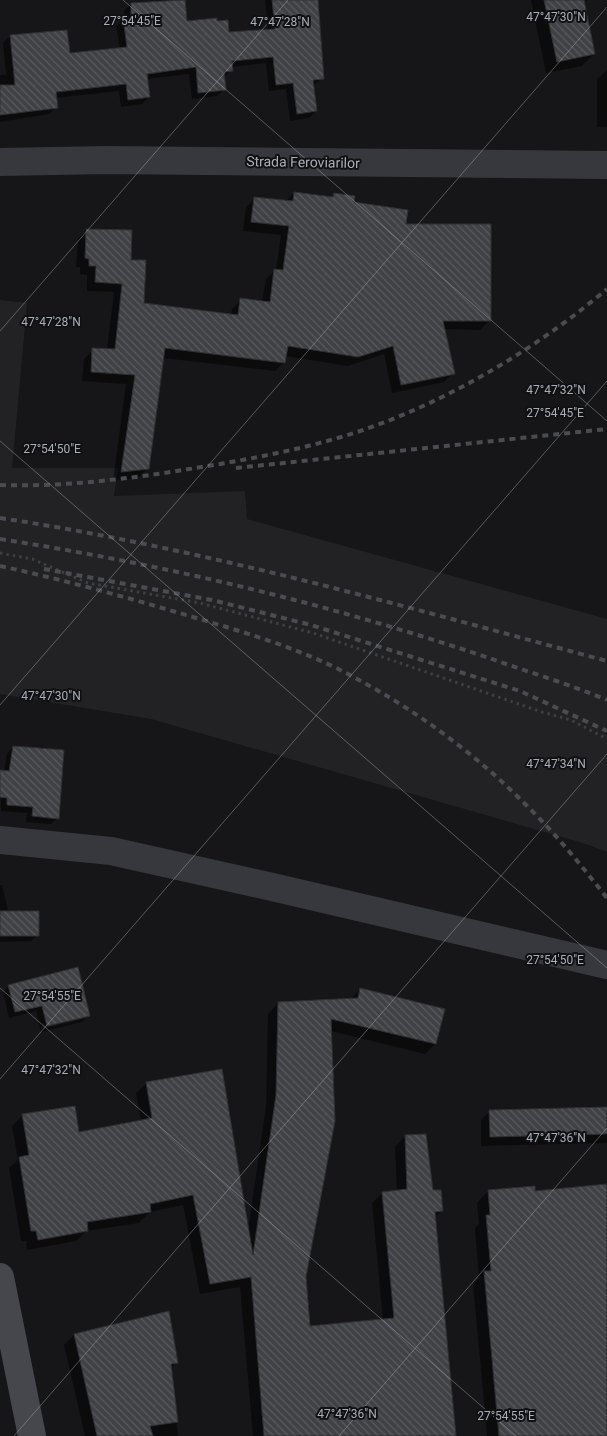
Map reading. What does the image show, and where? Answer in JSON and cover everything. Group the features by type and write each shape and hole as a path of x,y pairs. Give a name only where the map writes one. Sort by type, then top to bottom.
{"street":[{"name":"Strada Feroviarilor","path":"0,162 107,160 607,165"},
{"path":"0,840 111,851 607,965"},
{"path":"0,1277 32,1436"}],"path":[{"path":"0,553 32,559 88,583 200,602 341,641 542,712 571,720 607,739"}],"shaded area":[{"path":"0,300 27,303 12,468 118,468 114,496 245,491 247,519 607,619 607,852 583,843 151,719 0,694"}],"building":[{"path":"185,0 187,21 217,18 217,21 228,20 229,32 275,29 272,0 318,0 324,79 313,80 317,111 297,114 293,83 276,85 273,57 232,61 233,71 224,72 226,90 198,93 196,67 147,74 150,97 128,100 126,84 56,92 58,108 0,115 0,85 15,85 10,35 67,30 70,53 127,47 123,18 131,17 131,3"},
{"path":"544,0 584,0 595,54 557,62"},
{"path":"294,192 333,197 334,193 355,196 354,202 408,210 406,224 491,224 491,321 443,321 455,374 401,385 393,346 358,357 288,346 285,363 165,348 149,469 121,472 135,375 91,372 92,348 115,349 122,284 95,282 96,266 89,266 89,259 85,258 86,229 132,230 131,260 146,260 144,303 238,315 240,298 270,302 274,269 283,270 289,226 251,222 254,197 293,201"},
{"path":"13,746 64,750 59,819 32,816 33,807 7,805 7,798 0,797 0,770 9,771"},
{"path":"0,911 39,911 39,936 0,936"},
{"path":"78,967 90,1016 47,1026 42,1006 15,1012 8,985"},
{"path":"360,988 445,1009 436,1044 331,1019 335,1121 306,1277 310,1326 394,1318 382,1192 407,1189 405,1135 426,1134 433,1190 441,1190 443,1211 435,1212 456,1436 264,1436 251,1277 210,1284 193,1195 150,1204 151,1212 87,1222 88,1231 38,1240 36,1231 31,1231 19,1157 29,1155 22,1114 75,1106 79,1132 152,1118 146,1082 222,1069 253,1255 276,1095 278,1002 358,998"},
{"path":"607,1107 607,1134 490,1137 489,1110"},
{"path":"607,1184 607,1436 499,1436 484,1271 491,1271 486,1215 490,1215 488,1190 535,1186 535,1191"},
{"path":"169,1311 178,1363 171,1364 178,1422 150,1426 153,1436 97,1436 74,1334"}],"railway":[{"path":"0,485 89,482 177,471 296,449 366,429 430,403 493,370 552,332 607,289"},
{"path":"236,468 607,429"},
{"path":"0,518 77,531 230,563 381,600 607,661"},
{"path":"0,539 124,561 308,603 429,638 563,683 607,700"},
{"path":"0,566 97,590 236,630 320,660 381,692 425,720 468,752 507,786 547,826 607,898"},
{"path":"44,569 212,600 311,625 520,691 607,731"}]}
